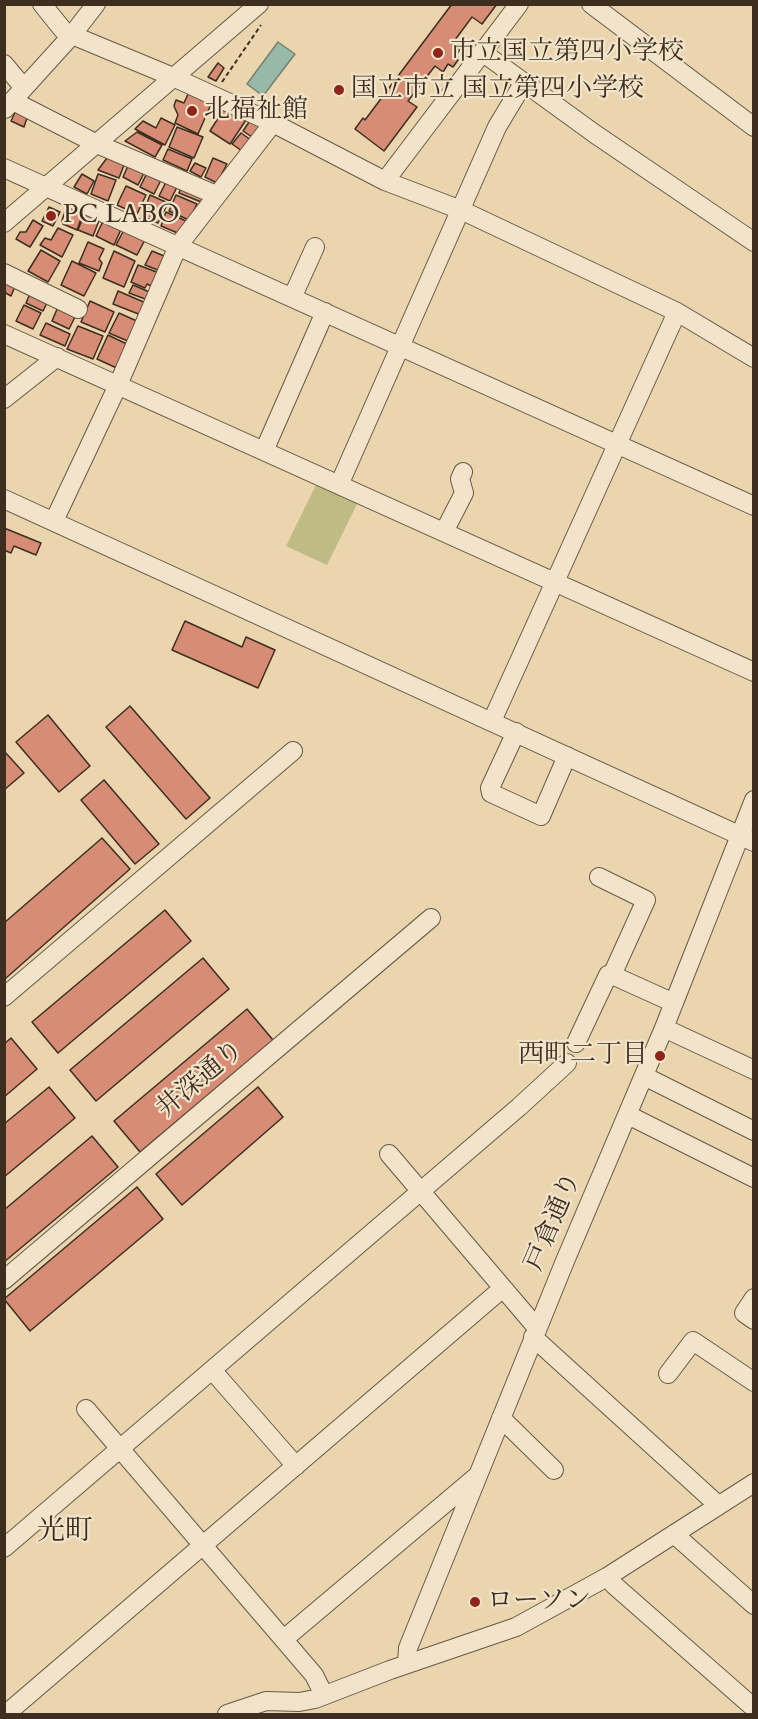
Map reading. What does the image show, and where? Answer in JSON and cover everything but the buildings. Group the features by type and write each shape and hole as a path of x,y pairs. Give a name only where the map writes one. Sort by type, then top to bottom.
{"street":[{"path":"42,4 63,30 72,35 213,95 385,181 461,210 677,312 753,358"},
{"path":"14,100 72,35 96,4"},
{"path":"385,181 519,4"},
{"path":"591,4 753,127"},
{"path":"4,223 173,77 261,13"},
{"path":"482,52 595,134 753,242"},
{"path":"4,64 14,100 97,144 216,195"},
{"path":"339,484 498,127 524,82"},
{"path":"54,521 118,385 178,246 273,123"},
{"path":"4,168 753,506"},
{"path":"292,298 315,247"},
{"path":"4,273 78,309"},
{"path":"264,451 325,312"},
{"path":"492,721 677,312"},
{"path":"4,334 753,672"},
{"path":"4,399 57,357"},
{"path":"444,532 464,493 460,478 462,472"},
{"path":"4,499 746,838"},
{"path":"516,732 489,788 491,793 541,816 567,756"},
{"path":"4,997 293,751"},
{"name":"戸倉通り","path":"407,1664 408,1648 535,1333 746,838 753,800"},
{"path":"599,877 646,900 612,975"},
{"name":"井深通り","path":"4,1280 431,918"},
{"path":"576,1043 608,975 674,1003"},
{"path":"664,1028 753,1070"},
{"path":"4,1548 519,1107 567,1063"},
{"path":"644,1076 752,1127"},
{"path":"628,1115 753,1178"},
{"path":"389,1154 503,1288 535,1333 718,1505"},
{"path":"6,1714 503,1288"},
{"path":"753,1298 744,1312 753,1320"},
{"path":"668,1374 693,1341 753,1382"},
{"path":"212,1370 296,1466"},
{"path":"86,1409 314,1675 324,1695"},
{"path":"501,1418 554,1470"},
{"path":"284,1639 477,1476"},
{"path":"227,1714 266,1701 301,1708 324,1695 516,1627 607,1576 753,1483"},
{"path":"674,1534 753,1605"},
{"path":"607,1576 748,1708"}],"path":[{"path":"213,95 261,13"}],"shaded area":[{"path":"278,42 295,54 263,96 247,84"},
{"path":"318,481 359,500 327,565 286,546"}],"place":[{"name":"市立国立第四小学校","path":"438,53"},
{"name":"国立市立 国立第四小学校","path":"339,90"},
{"name":"北福祉館","path":"192,111"},
{"name":"PC LABO","path":"51,216"},
{"name":"西町二丁目","path":"660,1056"},
{"name":"ローソン","path":"475,1602"}],"district":[{"name":"光町","path":"65,1533"}]}
